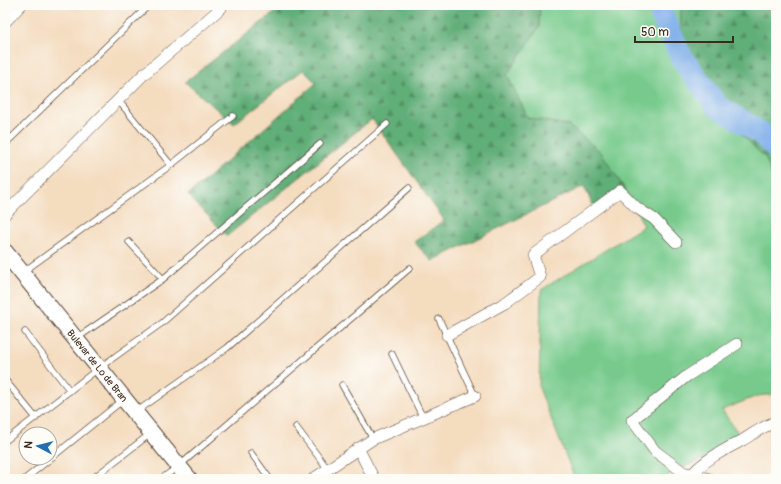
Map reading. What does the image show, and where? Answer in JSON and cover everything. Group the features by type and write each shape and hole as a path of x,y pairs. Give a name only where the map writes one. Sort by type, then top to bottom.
{"street":[{"path":"5,22 22,5"},
{"path":"5,214 143,75 221,8"},
{"path":"447,335 505,303 540,276 533,255 620,191 637,208 654,219 676,242"},
{"name":"Bulevar de Lo de Bran","path":"5,252 189,479"},
{"path":"710,479 684,472 655,451 632,420 687,376 737,344"},
{"path":"313,479 327,468 373,439 475,396"},
{"path":"692,474 702,463 718,453 764,426 776,422"},
{"path":"358,448 374,479"}],"lane":[{"path":"5,144 149,5"},
{"path":"118,100 171,165"},
{"path":"22,273 171,165 233,116"},
{"path":"5,441 99,368 162,323 387,124"},
{"path":"75,339 163,278 320,144"},
{"path":"136,413 227,348 409,188"},
{"path":"129,242 163,278"},
{"path":"161,479 179,466 410,268"},
{"path":"439,319 475,396"},
{"path":"25,332 70,391"},
{"path":"392,354 423,418"},
{"path":"5,380 36,418"},
{"path":"342,385 373,439"},
{"path":"25,479 124,399"},
{"path":"296,427 327,468"},
{"path":"92,479 151,433"},
{"path":"251,453 270,479"}],"green space":[{"path":"284,5 540,5 539,27 507,75 528,118 568,125 601,152 626,191 595,211 584,186 432,261 414,242 444,220 372,119 227,236 188,195 316,83 303,70 234,124 185,82"},
{"path":"540,5 681,5 681,70 702,94 766,159 776,187 776,394 757,396 722,410 743,440 668,475 670,479 575,479 539,388 541,290 644,226 626,191 568,125 528,118 507,75 539,27"},
{"path":"681,5 776,5 776,187 766,159 702,94 681,70"}],"waterway":[{"path":"657,5 682,58 717,106 761,133 776,148"}]}
